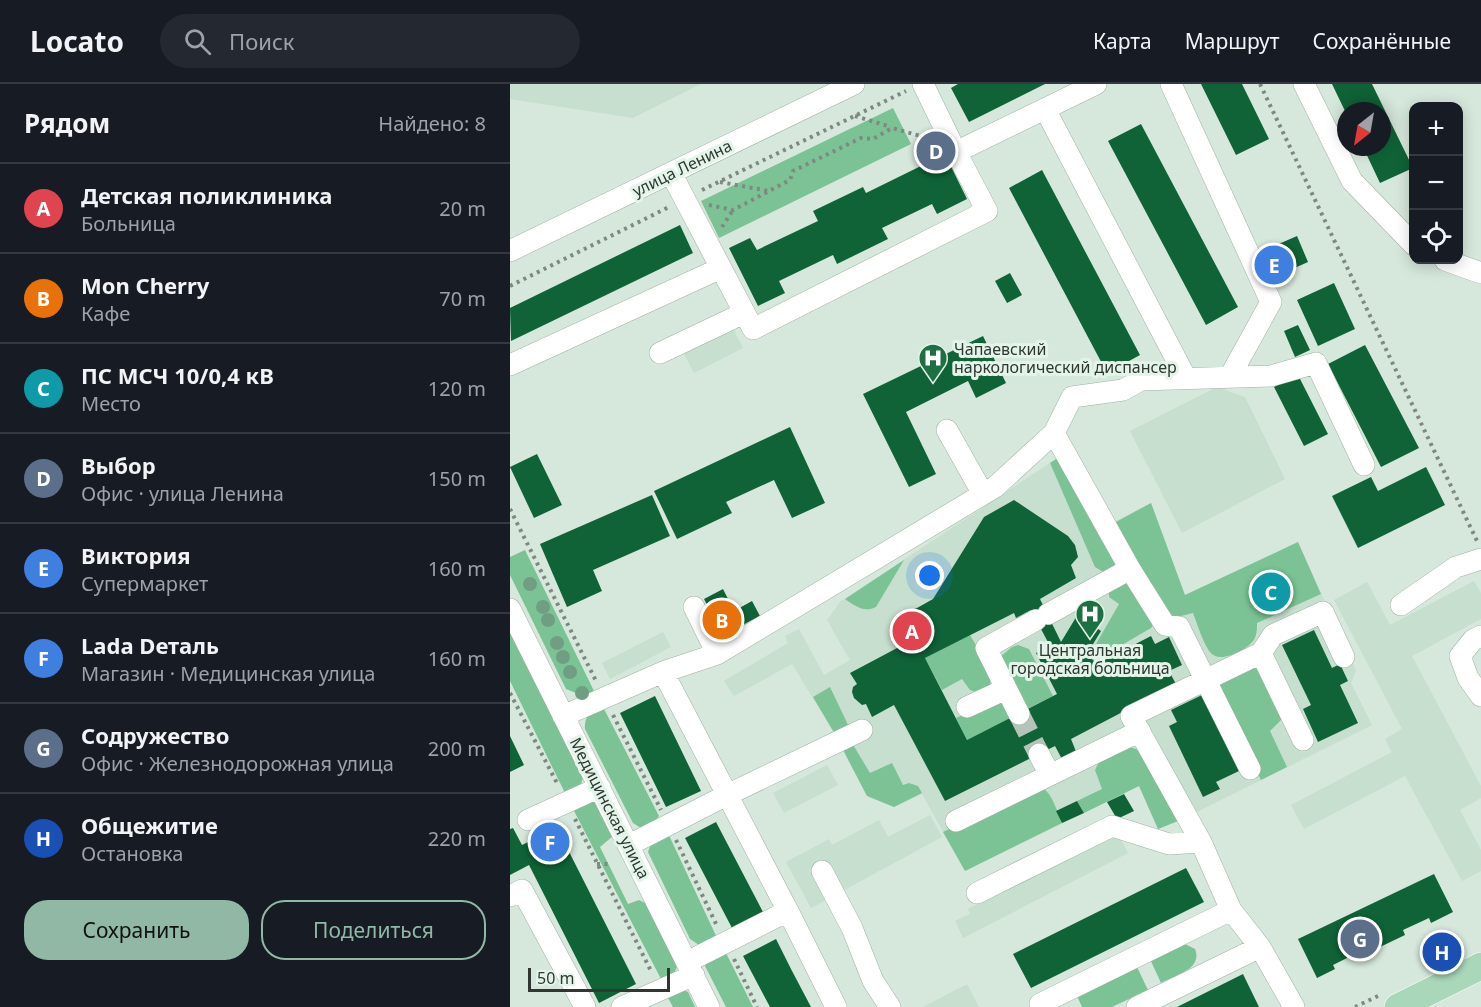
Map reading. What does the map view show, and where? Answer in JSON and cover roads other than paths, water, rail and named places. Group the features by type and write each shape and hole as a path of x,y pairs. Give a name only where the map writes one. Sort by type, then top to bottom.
{"main road":[{"path":"1398,1007 1481,966"}],"street":[{"name":"улица Ленина","path":"510,251 854,84"},
{"path":"956,152 1096,84"},
{"path":"1170,84 1271,302 1229,378"},
{"path":"1304,84 1352,181 1409,240"},
{"path":"671,173 753,329 987,212 944,127 917,86"},
{"path":"1045,109 1186,378"},
{"path":"1456,264 1481,273"},
{"path":"510,365 721,268"},
{"path":"660,353 744,314"},
{"path":"563,716 663,672 717,654 995,487 1054,433 1072,398 1123,390 1141,380 1271,376 1316,363 1364,465"},
{"path":"947,430 983,494"},
{"path":"1054,433 1165,625 1179,627 1250,769"},
{"path":"1401,605 1456,567 1481,559"},
{"path":"1019,714 986,648 1130,568"},
{"path":"694,607 717,654"},
{"name":"Медицинская улица","path":"510,609 709,1007"},
{"path":"1294,1007 1260,947 1231,910 1201,842 1131,716 1261,653 1273,635 1323,612 1344,657"},
{"path":"1481,636 1473,640 1460,656 1468,678 1481,696"},
{"path":"1261,653 1303,740"},
{"path":"663,672 836,1007"},
{"path":"967,707 1006,689"},
{"path":"629,845 726,795 862,730"},
{"path":"956,820 1140,731"},
{"path":"1039,754 1050,775"},
{"path":"528,820 600,787"},
{"path":"977,893 1112,826 1169,844 1201,842"},
{"path":"822,871 852,928 873,981 890,1007"},
{"path":"510,896 522,890 585,1007"},
{"path":"1041,1007 1040,1004 1231,910"},
{"path":"622,1007 660,991 726,942 788,911"},
{"path":"1137,1007 1260,947"}],"tunnel":[{"path":"1019,714 1039,754"}],"place":[{"name":"Выбор","path":"936,151"},
{"name":"Виктория","path":"1274,265"},
{"name":"Чапаевский наркологический диспансер","path":"933,384"},
{"name":"ПС МСЧ 10/0,4 кВ","path":"1271,592"},
{"name":"Mon Cherry","path":"722,620"},
{"name":"Детская поликлиника","path":"912,631"},
{"name":"Центральная городская больница","path":"1090,640"},
{"name":"Lada Dеталь","path":"550,842"},
{"name":"Содружество","path":"1360,939"},
{"name":"Общежитие","path":"1442,952"}]}
